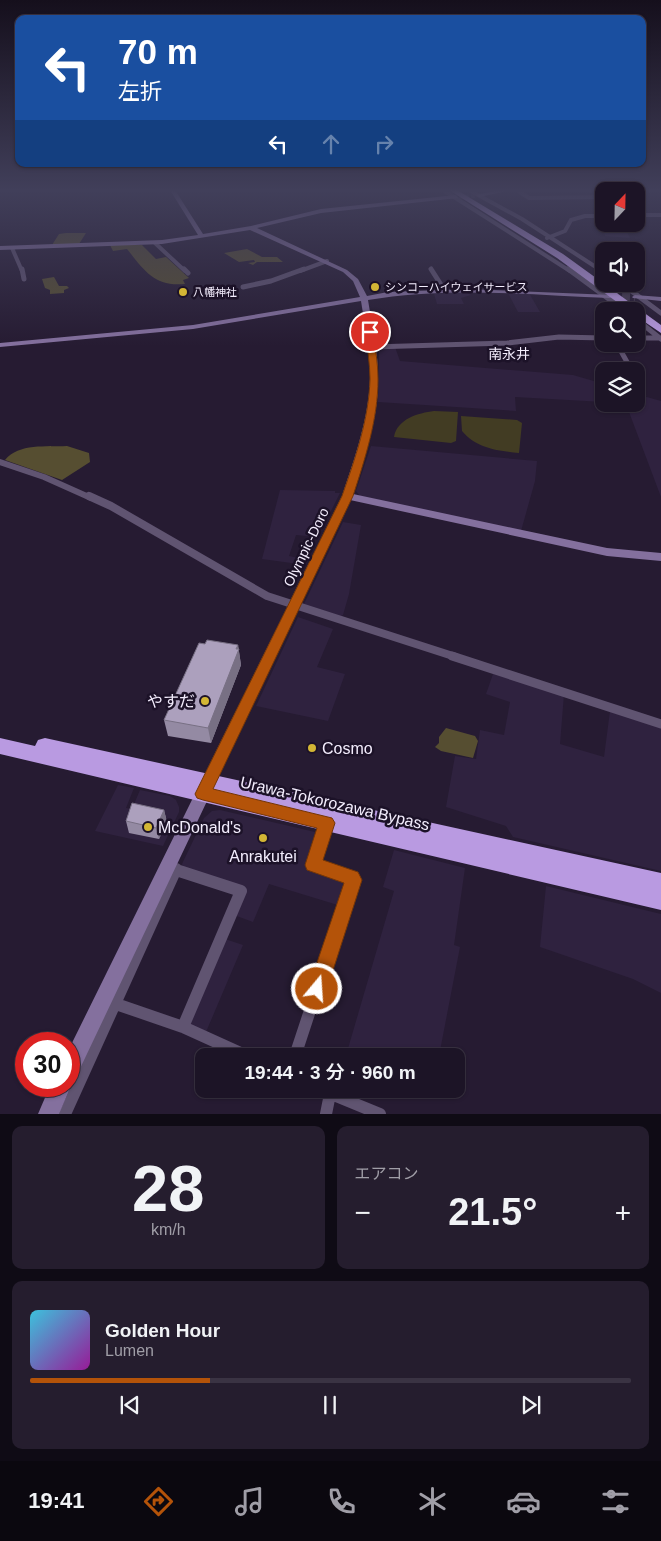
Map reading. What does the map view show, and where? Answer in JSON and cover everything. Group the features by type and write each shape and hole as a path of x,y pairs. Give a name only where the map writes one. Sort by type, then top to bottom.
{"highway":[{"path":"536,242 661,330"},
{"path":"546,242 595,274"},
{"path":"620,292 661,322"},
{"name":"Urawa-Tokorozawa Bypass","path":"0,735 206,787 327,823 661,899"},
{"name":"Urawa-Tokorozawa Bypass","path":"0,746 206,787 661,884"}],"street":[{"path":"0,248 155,242 188,273"},
{"path":"281,242 327,261 356,280 364,297"},
{"path":"530,242 614,302"},
{"path":"555,242 595,267"},
{"path":"12,248 21,265 24,279"},
{"path":"243,287 271,281 327,261"},
{"path":"431,269 446,291"},
{"path":"0,345 193,327 269,316 364,297 446,291 607,296"},
{"path":"631,292 661,313"},
{"name":"Olympic-Doro","path":"80,1048 172,868 206,787 347,496 359,461 372,403 374,378 372,347 364,297"},
{"path":"637,297 661,299"},
{"path":"645,326 661,339"},
{"path":"372,347 507,343 559,337 595,338"},
{"path":"645,338 661,339"},
{"path":"0,462 44,477 112,506 267,596 661,724"},
{"path":"347,496 607,552 661,557"},
{"path":"298,1048 353,880 352,877 313,865 327,823"},
{"path":"65,1114 116,1004 172,868 241,891 183,1027"},
{"path":"116,1004 183,1027 229,1048"},
{"path":"48,1114 56,1097"},
{"path":"325,1098 326,1114"},
{"path":"341,1098 380,1114"}],"shaded area":[{"path":"54,242 80,242 79,244 52,245"},
{"path":"110,245 142,245 156,259 166,257 189,278 183,280 185,284 165,283 151,276 127,249 113,251"},
{"path":"247,249 262,257 277,257 283,262 257,262 253,265 248,263 255,262 254,260 239,262 224,253"},
{"path":"54,277 59,286 67,286 69,288 64,290 64,293 50,294 50,290 45,288 42,279"},
{"path":"465,292 471,295 461,298 464,304 437,304 434,294"},
{"path":"508,293 529,293 540,312 518,312"},
{"path":"395,347 400,361 573,375 595,381 595,401 515,397 516,411 378,402 379,348"},
{"path":"645,397 661,401 661,497 629,412 645,412"},
{"path":"434,411 458,412 456,441 451,443 394,437 399,426 404,421 421,413"},
{"path":"461,416 517,420 522,423 519,453 495,450 474,441 462,431"},
{"path":"67,446 89,453 90,462 62,480 5,460 25,448"},
{"path":"371,446 537,461 535,481 521,531 360,496 356,491"},
{"path":"280,490 335,491 335,493 340,493 318,537 296,535 289,556 308,560 306,565 262,559"},
{"path":"343,522 361,525 349,594 343,615 341,616 304,604"},
{"path":"298,617 333,629 317,667 345,674 328,721 256,706"},
{"path":"493,674 564,694 560,744 604,757 610,711 661,727 661,871 513,837 506,826 446,807 455,756 476,759 480,730 504,735 510,702 486,694"},
{"path":"446,728 475,736 478,741 473,758 441,751 435,747 439,743 439,737"},
{"path":"118,785 134,788 126,808 132,809 140,790 170,796 176,800 179,812 163,846 95,831"},
{"path":"220,810 315,832 318,838 307,865 346,881 341,906 269,884 253,922 234,915 246,889 184,869 182,864 204,818 212,811"},
{"path":"394,850 465,868 454,945 460,947 441,1048 348,1048 394,891 383,887"},
{"path":"546,886 661,914 661,993 633,979 540,947"},
{"path":"225,939 243,945 206,1032 191,1026 189,1022"}],"building":[{"name":"やすだ","path":"207,640 238,645 236,649 239,649 208,728 164,720 199,643 205,644"},
{"path":"132,803 164,810 156,828 126,821"}],"tunnel":[{"path":"610,296 635,297"}],"place":[{"name":"シンコーハイウェイサービス","path":"375,287"},
{"name":"八幡神社","path":"183,292"},
{"name":"やすだ","path":"205,701"},
{"name":"Cosmo","path":"312,748"},
{"name":"McDonald's","path":"148,827"},
{"name":"Anrakutei","path":"263,838"}],"district":[{"name":"南永井","path":"509,354"}],"route":[{"path":"317,989 353,880 352,877 313,865 312,863 327,823 203,794 347,496 367,434 372,403 374,378 370,332"}]}
